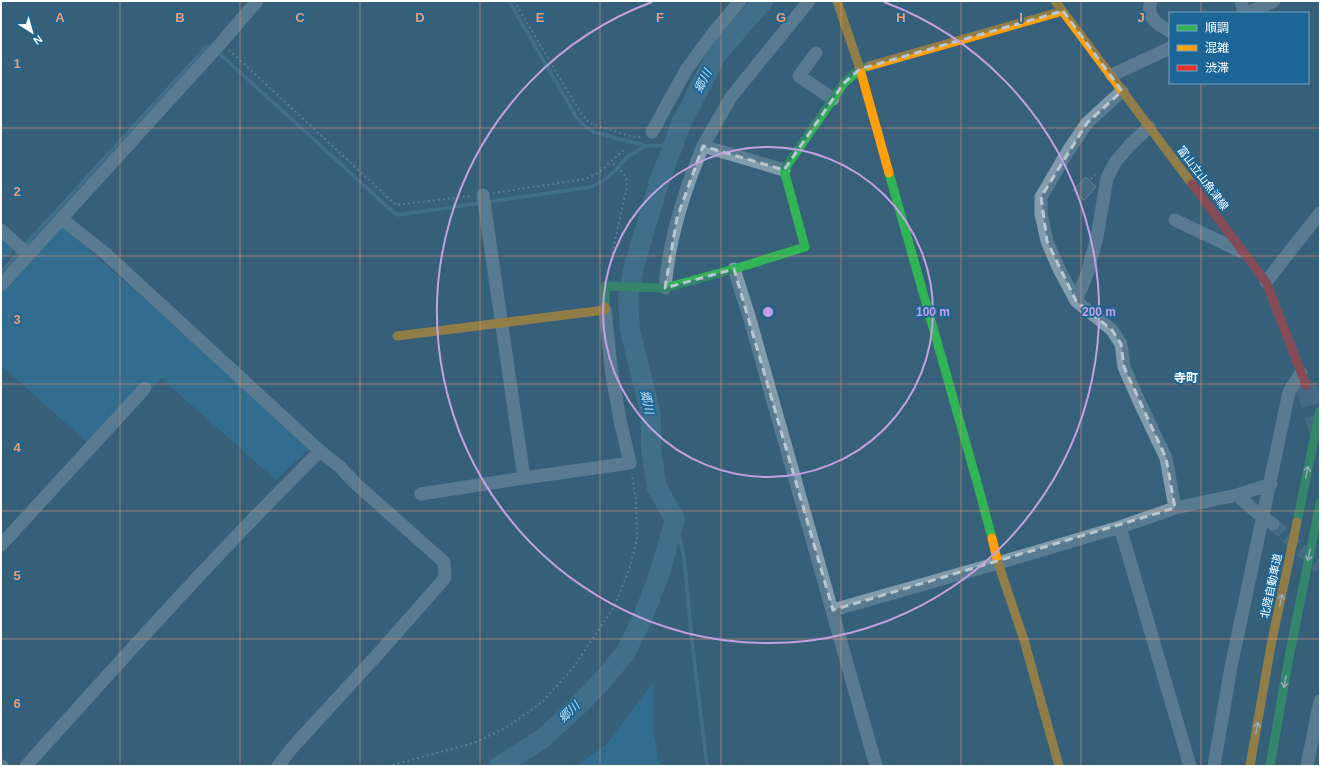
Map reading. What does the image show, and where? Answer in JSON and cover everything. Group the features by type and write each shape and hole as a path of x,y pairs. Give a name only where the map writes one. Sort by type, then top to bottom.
{"main road":[{"path":"837,1 860,69 977,482 998,563 1024,640 1059,766"},
{"name":"富山立山魚津線","path":"1055,1 1266,282 1304,379"},
{"path":"397,336 605,310 605,286 665,288 805,247 784,170 844,83 860,69 1063,11"},
{"name":"北陸自動車道","path":"1250,766 1271,645 1320,411"},
{"path":"1270,766 1290,652 1320,503"}],"street":[{"path":"1,285 221,43 257,1"},
{"path":"652,132 686,70 710,37 740,1"},
{"path":"665,288 667,262 677,218 693,170 703,146 731,97 808,1"},
{"path":"1151,1 1150,12 1155,22 1169,30"},
{"path":"1241,1 1244,12"},
{"path":"1250,12 1274,1"},
{"path":"1112,75 1169,48"},
{"path":"816,53 799,76 833,99"},
{"path":"1122,91 1087,123 1064,157 1041,197 1042,214 1047,241 1058,267 1076,302 1112,330 1121,344 1124,368 1166,458 1176,508"},
{"path":"1076,302 1087,274 1097,237 1107,178 1116,162 1130,145 1149,127"},
{"path":"703,146 784,170"},
{"path":"483,195 524,478"},
{"path":"1266,282 1320,213"},
{"path":"62,219 106,254 320,451 340,467 356,484 444,562 445,578 292,748 278,766"},
{"path":"1175,220 1245,253"},
{"path":"1,230 29,255"},
{"path":"734,269 749,316 876,766"},
{"path":"421,494 630,463 612,375 605,310"},
{"path":"1214,766 1231,667 1268,521 1270,484 1289,392 1304,379"},
{"path":"1,544 145,388"},
{"path":"26,766 262,508 320,451"},
{"path":"832,610 1120,527 1176,508 1238,494 1270,484"},
{"path":"1238,494 1268,521"},
{"path":"1120,527 1190,766"},
{"path":"1307,766 1320,701"}],"path":[{"path":"514,1 580,112 589,123 637,138 652,132"},
{"path":"221,43 396,205 483,195 585,179 598,173 626,148"},
{"path":"605,286 627,186 626,176 612,162"},
{"path":"388,766 474,743 509,726 542,702 573,668 614,607 629,570 637,539 636,501 630,463"}],"highlighted area":[{"path":"1063,11 1122,91 1087,123 1041,197 1047,241 1076,301 1112,330 1121,344 1124,367 1166,458 1175,508 833,610 734,269 665,288 677,218 703,146 784,170 844,83 860,69"}],"shaded area":[{"path":"758,1 770,1 721,52"},
{"path":"62,226 311,447 276,480 161,378 97,451 1,365 1,292"},
{"path":"1,238 14,249 1,263"},
{"path":"654,681 653,732 660,766 576,766 607,744"}],"building":[{"path":"1086,177 1096,187 1084,200 1073,190"}],"waterway":[{"path":"509,1 577,118 586,127 594,132 646,146 674,145"},
{"name":"郷川","path":"499,766 542,739 579,705 603,680 625,653 643,617 659,575 675,519 657,488 651,450 651,416 630,330 628,299 634,266 659,182 682,122 717,54 763,1"},
{"path":"24,246 207,46 219,53 398,215 481,203"},
{"path":"487,202 591,187 603,181 614,172 628,156 646,146"},
{"path":"1,272 20,251"},
{"path":"675,519 684,557 692,642 707,766"}],"tunnel":[{"path":"1306,385 1320,432"},
{"path":"1273,524 1320,567"}],"traffic: fast":[{"path":"605,307 605,286 665,288 805,247 784,170 844,83 860,69 869,66"},
{"path":"889,173 992,538"},
{"path":"1297,522 1320,411"},
{"path":"1270,766 1290,652 1320,503"}],"traffic: slow":[{"path":"837,1 860,69 889,173"},
{"path":"1055,1 1192,184"},
{"path":"869,66 1063,11"},
{"path":"397,336 605,310 605,307"},
{"path":"1250,766 1271,645 1297,522"},
{"path":"992,538 998,563 1024,640 1059,766"}],"traffic: jam":[{"path":"1192,184 1266,282 1306,385"}],"district":[{"name":"寺町","path":"1186,378"}]}
